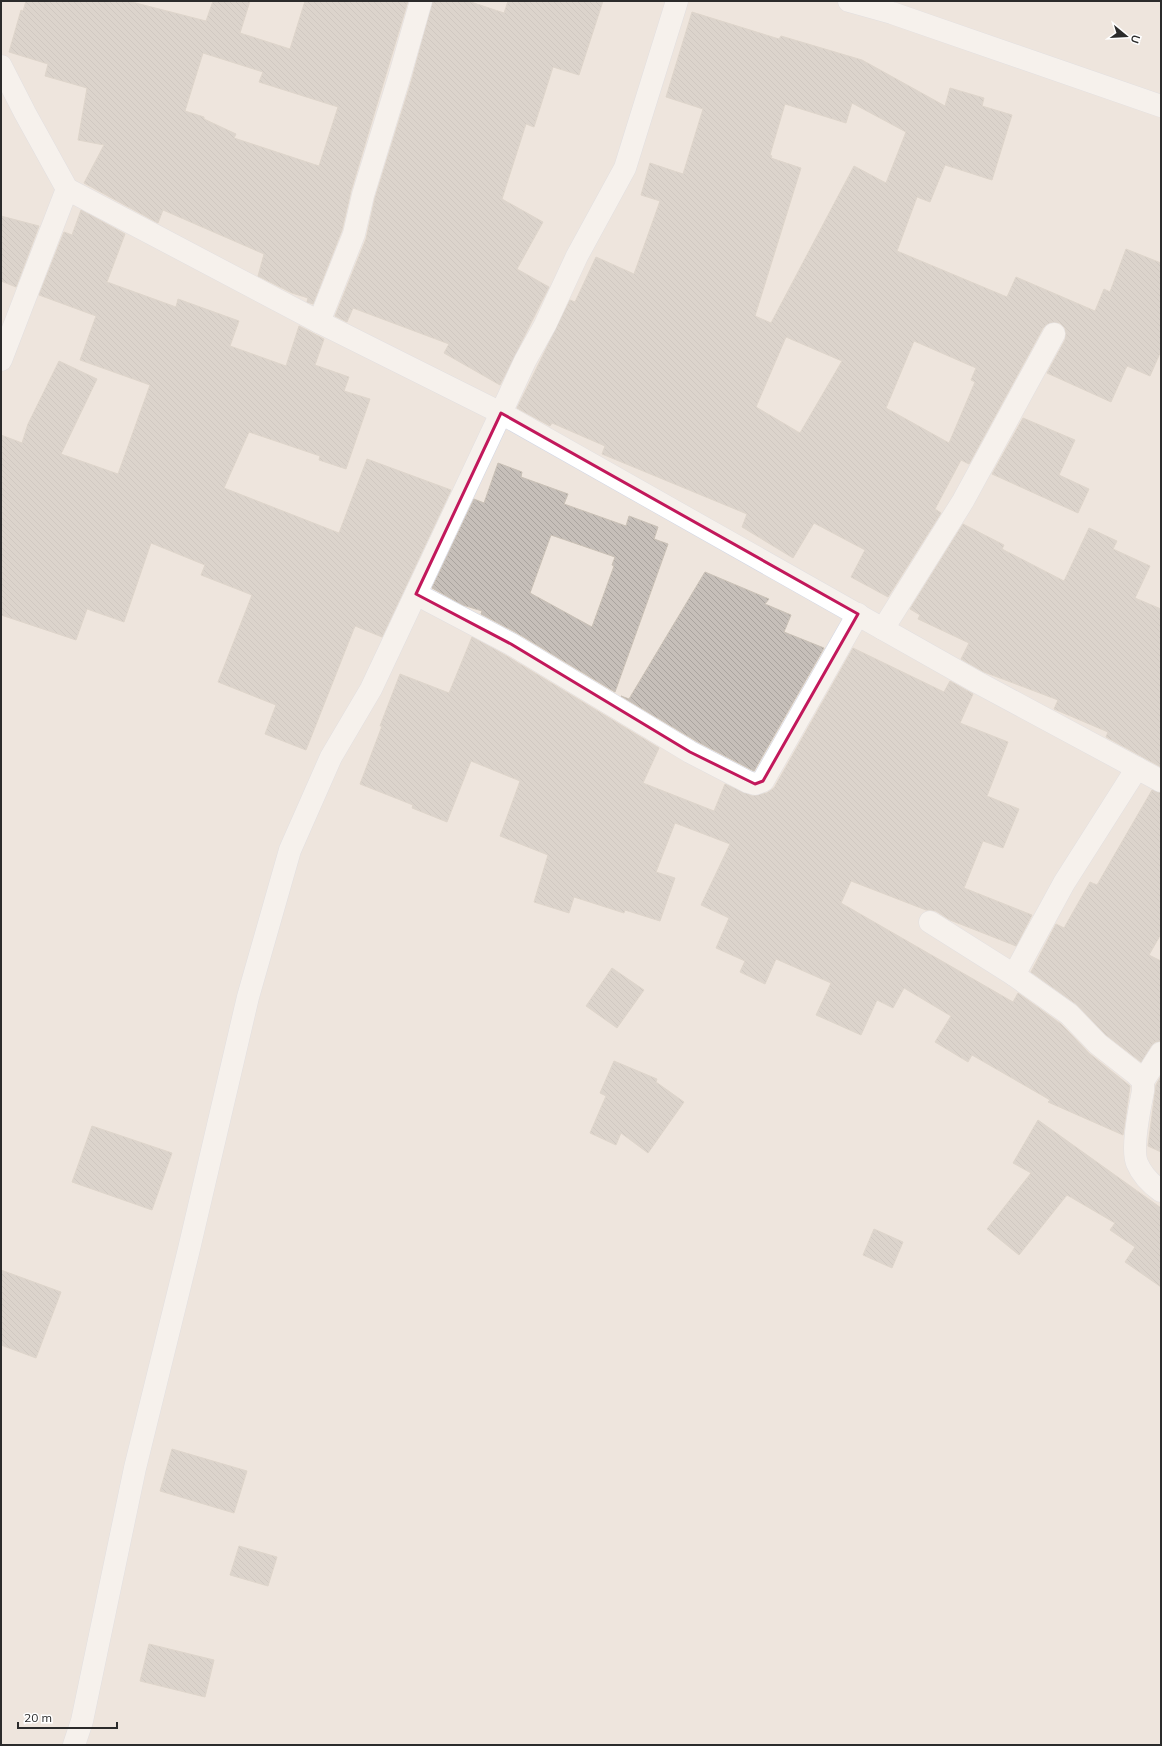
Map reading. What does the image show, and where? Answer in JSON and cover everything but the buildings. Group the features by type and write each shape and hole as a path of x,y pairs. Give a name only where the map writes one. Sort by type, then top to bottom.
{"street":[{"path":"319,322 354,234 363,196 400,78 421,1"},
{"path":"74,1745 82,1721 135,1468 248,997 288,857 331,757 371,689 525,361 545,325 577,256 624,168 677,1"},
{"path":"849,1 892,13 1161,106"},
{"path":"1,66 67,189 319,322 501,413 975,681 1161,781"},
{"path":"1,360 67,189"},
{"path":"883,629 963,501 1054,334"},
{"path":"416,594 511,644 690,752 748,782 755,784 763,781 858,614"},
{"path":"1014,975 1064,883 1137,768"},
{"path":"930,922 1014,975 1069,1014 1098,1044 1143,1081"},
{"path":"1161,1053 1143,1081 1143,1091 1134,1150 1137,1163 1149,1183 1161,1191"}],"highlighted area":[{"path":"501,413 858,614 763,781 755,784 690,752 511,644 416,594"}]}
